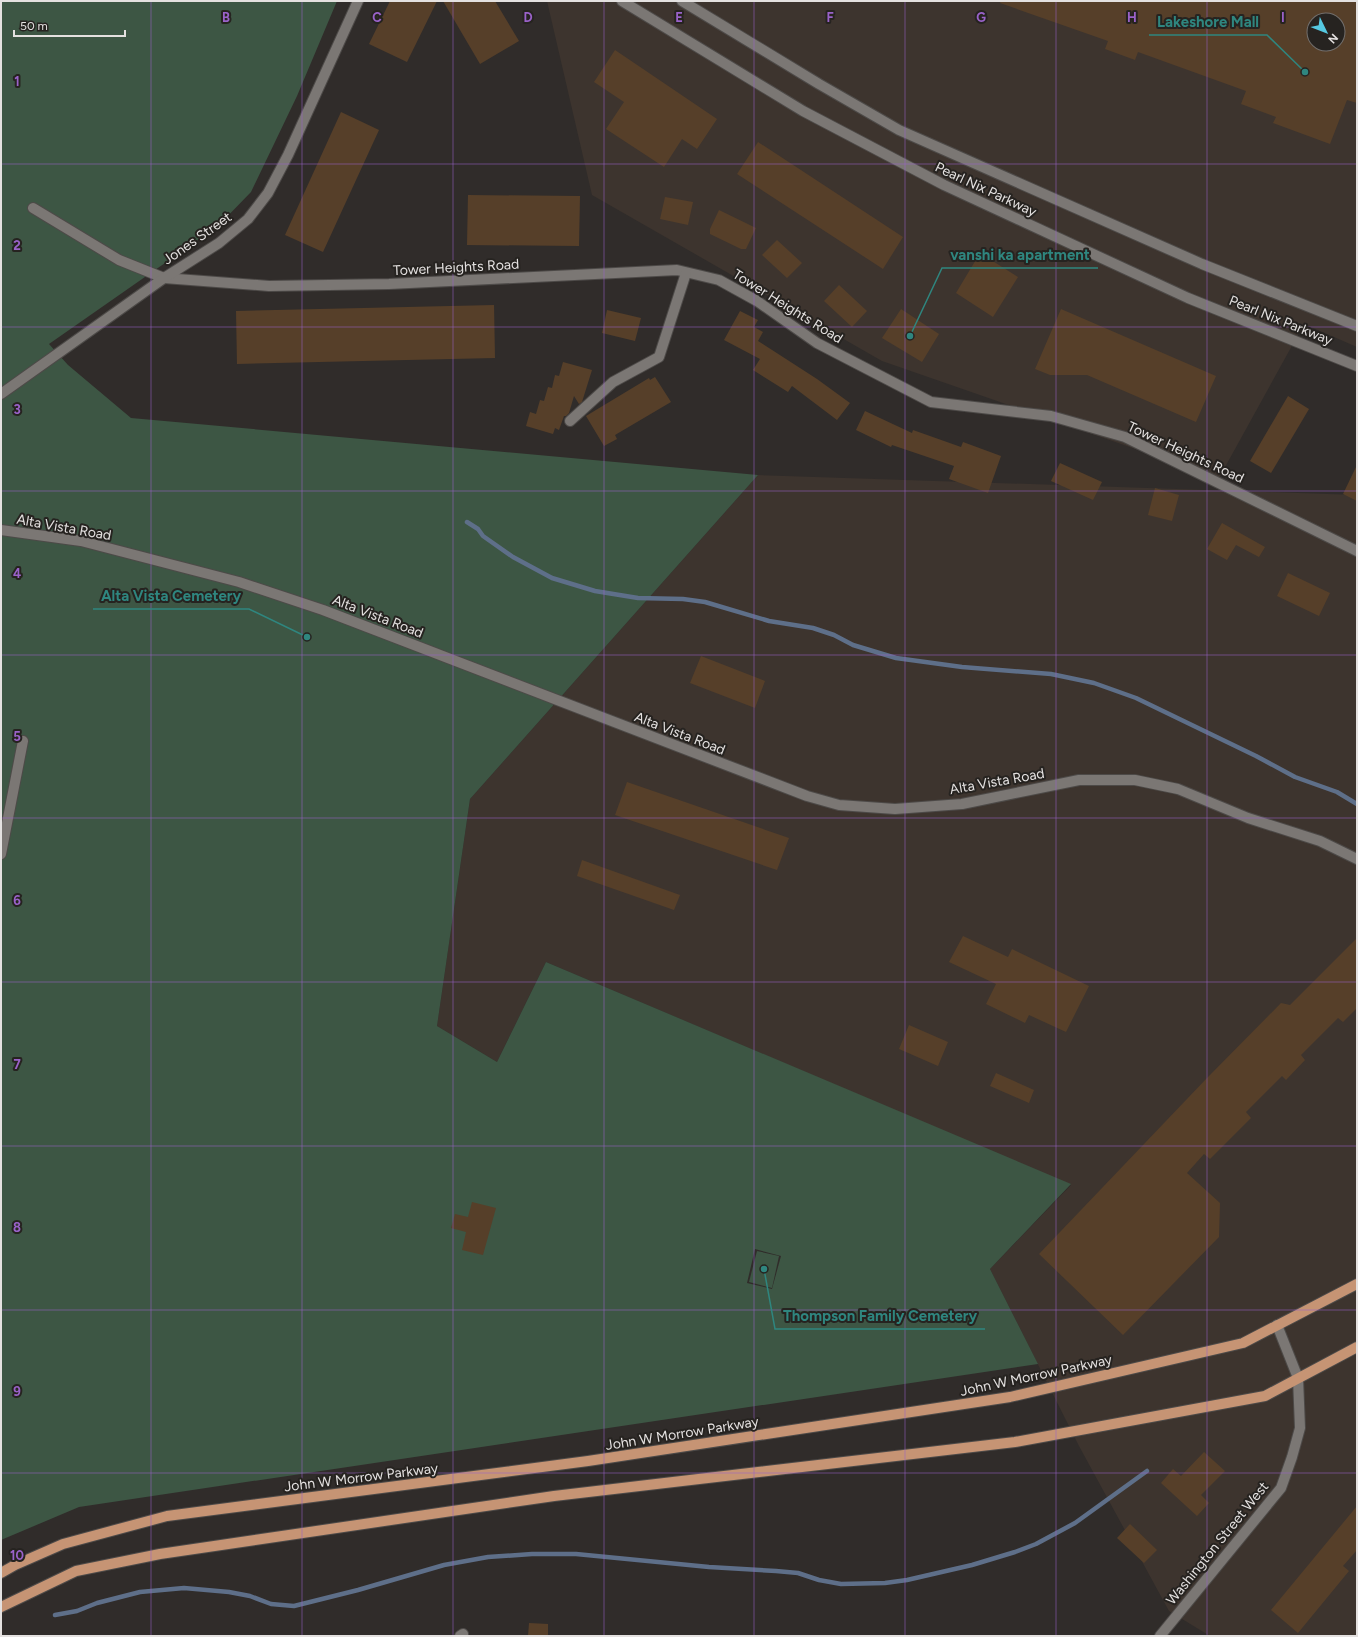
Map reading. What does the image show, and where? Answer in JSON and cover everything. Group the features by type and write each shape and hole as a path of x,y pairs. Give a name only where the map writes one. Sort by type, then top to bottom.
{"main road":[{"name":"John W Morrow Parkway","path":"1,1573 15,1565 63,1544 167,1516 588,1461 1010,1397 1243,1343 1357,1284"},
{"path":"1,1607 76,1571 160,1554 554,1496 1015,1442 1264,1396 1357,1348"}],"street":[{"name":"Jones Street","path":"1,394 164,278 219,243 248,219 268,193 304,120 358,1"},
{"name":"Pearl Nix Parkway","path":"622,1 803,111 944,185 1188,298 1357,366"},
{"name":"Pearl Nix Parkway","path":"682,1 819,84 899,130 1195,261 1357,326"},
{"name":"Tower Heights Road","path":"33,208 119,260 164,278 269,286 390,284 677,270 719,280 757,301 817,342 931,402 1051,416 1125,437 1357,551"},
{"path":"570,421 613,382 659,357 686,272"},
{"name":"Alta Vista Road","path":"1,530 81,541 239,582 323,610 799,793 839,805 895,808 962,804 1079,780 1135,780 1178,789 1248,818 1320,841 1357,859"},
{"path":"1,854 23,741"},
{"name":"Washington Street West","path":"1160,1636 1281,1488 1300,1428 1298,1378 1277,1325"}],"shaded area":[{"path":"547,1 1357,1 1357,347 1304,324 1219,478 882,361 592,195"},
{"path":"758,475 1357,495 1357,1636 1210,1636 1169,1611 1079,1446 990,1269 1071,1185 546,962 497,1062 437,1026 470,799"}],"green space":[{"path":"1,1 337,1 297,96 251,192 218,226 49,344 68,365 131,418 758,475 470,799 437,1026 497,1062 546,962 1071,1184 990,1269 1038,1364 79,1507 1,1540","holes":["755,1249 781,1256 772,1289 747,1283"]},
{"path":"757,1251 779,1256 772,1288 749,1282"}],"building":[{"path":"390,1 437,1 407,62 369,44"},
{"path":"443,1 495,1 519,41 480,64"},
{"path":"1001,1 1357,1 1357,103 1347,100 1330,144 1273,123 1276,117 1241,104 1246,91 1138,52 1135,60 1105,49 1108,41 1000,3"},
{"path":"615,50 717,119 697,149 682,139 664,167 606,129 624,102 594,82"},
{"path":"341,112 379,130 323,252 285,235"},
{"path":"758,142 903,237 883,269 737,174"},
{"path":"468,195 580,196 579,246 467,245"},
{"path":"665,197 693,202 688,225 660,219"},
{"path":"719,210 756,228 746,249 741,249 710,234 710,229"},
{"path":"777,240 802,263 787,278 762,255"},
{"path":"980,253 1018,277 993,317 956,293"},
{"path":"839,285 867,311 852,327 824,301"},
{"path":"494,305 495,358 237,364 236,311"},
{"path":"901,309 939,334 922,362 882,338"},
{"path":"1061,309 1216,376 1196,422 1087,375 1050,375 1035,369"},
{"path":"607,310 641,318 635,341 602,333"},
{"path":"740,311 758,320 754,327 763,332 758,341 817,379 850,403 837,420 792,386 788,392 753,370 760,359 724,340"},
{"path":"563,362 592,370 582,402 579,404 574,396 569,413 564,416 559,430 555,428 553,434 526,426 530,412 536,414 540,400 544,401 548,387 552,388 555,375 559,376"},
{"path":"655,377 671,402 615,435 617,439 604,446 586,416 649,378 650,380"},
{"path":"1288,396 1309,409 1271,473 1250,461"},
{"path":"865,411 912,433 913,430 961,447 963,442 1001,456 988,493 949,479 954,466 892,445 891,447 856,430"},
{"path":"1060,463 1102,482 1093,500 1051,481"},
{"path":"1357,465 1357,501 1343,494"},
{"path":"1155,488 1179,495 1172,521 1148,515"},
{"path":"1222,523 1265,547 1259,557 1236,545 1227,560 1207,549"},
{"path":"1288,573 1330,593 1319,616 1277,596"},
{"path":"701,656 765,681 755,708 690,683"},
{"path":"627,782 789,838 777,870 615,815"},
{"path":"582,860 680,895 674,910 577,876"},
{"path":"963,936 1008,957 1012,949 1089,986 1066,1032 1029,1015 1025,1023 986,1004 996,984 949,962"},
{"path":"1357,938 1357,1008 1343,1022 1338,1018 1301,1055 1305,1060 1286,1080 1282,1076 1246,1112 1251,1118 1210,1159 1204,1154 1187,1173 1220,1203 1219,1237 1123,1335 1039,1254 1207,1078 1281,1003 1290,1005"},
{"path":"909,1025 948,1042 938,1066 899,1049"},
{"path":"996,1073 1034,1090 1029,1103 990,1086"},
{"path":"472,1202 496,1208 483,1255 462,1250 466,1232 451,1228 455,1214 468,1217"},
{"path":"1204,1452 1225,1471 1201,1495 1209,1503 1197,1516 1161,1483 1173,1469 1181,1476"},
{"path":"1357,1506 1357,1550 1343,1566 1349,1571 1298,1633 1271,1610"},
{"path":"1130,1524 1157,1550 1144,1563 1117,1538"},
{"path":"529,1623 548,1624 548,1636 528,1636"}],"waterway":[{"path":"467,522 478,529 483,536 513,557 552,578 595,591 638,598 683,599 705,602 769,621 813,628 834,635 853,645 896,658 962,667 1051,674 1094,683 1136,698 1256,756 1295,777 1337,792 1357,804"},
{"path":"55,1615 77,1611 97,1603 140,1592 184,1588 229,1592 250,1596 271,1604 294,1606 358,1590 444,1565 488,1557 532,1554 576,1554 709,1567 798,1573 819,1580 841,1584 885,1583 907,1580 972,1565 1036,1544 1075,1523 1147,1471"}],"place":[{"name":"Lakeshore Mall","path":"1305,72"},
{"name":"vanshi ka apartment","path":"910,336"},
{"name":"Alta Vista Cemetery","path":"307,637"},
{"name":"Thompson Family Cemetery","path":"764,1269"}]}
